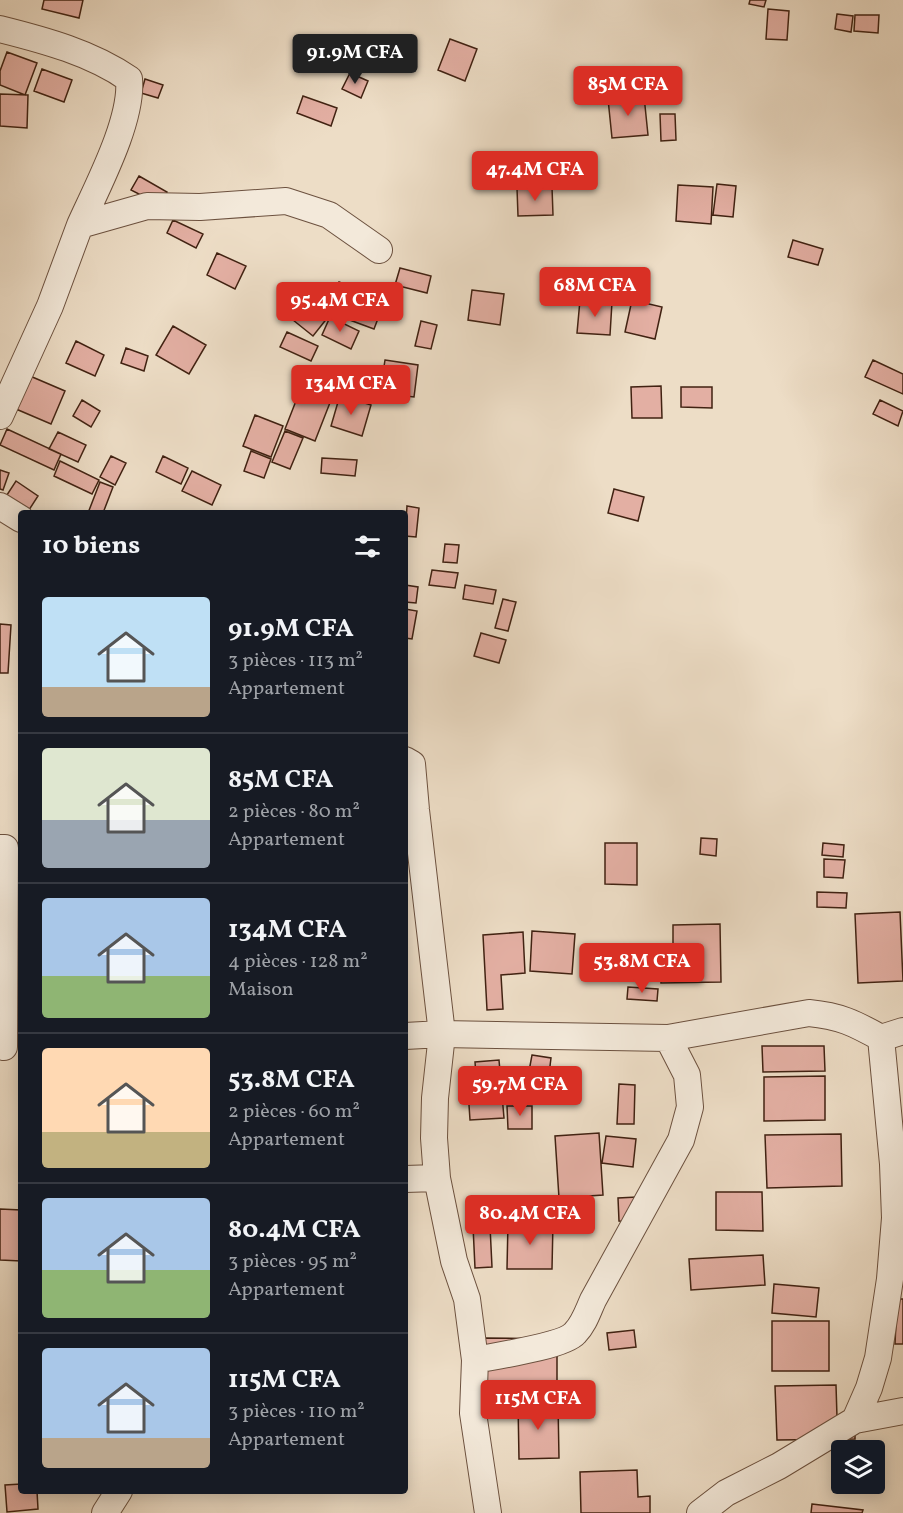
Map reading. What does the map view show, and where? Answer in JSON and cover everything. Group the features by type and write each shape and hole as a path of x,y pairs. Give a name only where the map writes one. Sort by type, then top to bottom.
{"street":[{"path":"0,29 43,40 114,68 129,79 130,92 116,143 80,225 50,306 0,416"},
{"path":"80,225 147,206 200,207 286,201 329,215 379,250"},
{"path":"0,506 18,517"},
{"path":"408,762 412,764 415,784 442,1034 435,1118 437,1178 454,1261 467,1299 475,1360 473,1413 488,1513"},
{"path":"0,848 5,848 8,1047"},
{"path":"408,1036 442,1034 668,1038 808,1013 849,1020 892,1034 898,1164 895,1218 883,1329 875,1368 855,1420"},
{"path":"475,1360 560,1342 574,1335 585,1319 592,1300 681,1140 690,1107 687,1075 668,1038"},
{"path":"408,1179 437,1178"},
{"path":"700,1513 726,1493 779,1467 855,1420 903,1411"},
{"path":"105,1513 117,1494"}],"building":[{"path":"44,0 83,0 79,18 42,9"},
{"path":"750,0 766,0 764,7 749,4"},
{"path":"768,9 789,11 787,40 766,39"},
{"path":"837,14 853,16 851,32 835,29"},
{"path":"855,15 879,15 878,33 854,31"},
{"path":"450,39 477,49 465,81 438,70"},
{"path":"7,52 37,63 25,95 0,85 0,71"},
{"path":"42,69 72,80 64,102 34,91"},
{"path":"659,69 674,70 673,94 658,93"},
{"path":"350,73 368,81 361,98 342,89"},
{"path":"145,79 163,85 158,98 141,93"},
{"path":"0,94 28,95 27,128 0,126"},
{"path":"303,96 337,108 331,126 297,113"},
{"path":"644,96 648,135 612,138 608,99"},
{"path":"660,114 675,114 676,140 661,141"},
{"path":"139,176 167,192 160,205 131,190"},
{"path":"717,184 736,186 733,217 713,215"},
{"path":"678,185 713,187 711,224 676,221"},
{"path":"552,187 553,215 518,216 517,188"},
{"path":"173,220 203,234 196,248 167,233"},
{"path":"793,240 823,249 818,265 788,257"},
{"path":"217,253 246,266 235,289 207,275"},
{"path":"400,268 431,276 427,293 395,285"},
{"path":"339,282 385,300 374,329 328,312"},
{"path":"472,290 504,294 500,325 468,320"},
{"path":"298,293 328,317 313,336 283,312"},
{"path":"580,300 612,302 610,335 577,333"},
{"path":"632,300 662,307 655,339 625,332"},
{"path":"330,317 359,331 351,349 322,335"},
{"path":"421,321 437,325 431,349 415,346"},
{"path":"173,326 206,345 189,374 156,355"},
{"path":"287,332 318,346 311,361 280,347"},
{"path":"76,341 104,355 95,376 66,363"},
{"path":"126,348 148,356 144,371 121,363"},
{"path":"385,360 418,365 414,397 380,393"},
{"path":"873,360 903,374 903,394 865,377"},
{"path":"30,376 65,391 51,424 16,409"},
{"path":"303,383 333,395 315,441 285,429"},
{"path":"661,386 662,418 632,418 631,387"},
{"path":"681,387 712,387 712,408 681,407"},
{"path":"340,395 371,405 362,436 331,426"},
{"path":"82,400 100,411 91,427 73,416"},
{"path":"880,400 903,411 898,426 873,414"},
{"path":"255,415 283,426 271,457 243,446"},
{"path":"7,429 61,454 54,470 0,445"},
{"path":"285,431 303,438 290,469 272,462"},
{"path":"58,432 86,445 78,462 49,449"},
{"path":"251,451 271,459 264,478 244,471"},
{"path":"111,456 126,463 115,485 100,477"},
{"path":"163,456 188,468 181,484 156,472"},
{"path":"322,458 357,460 355,476 321,473"},
{"path":"60,461 99,480 92,494 54,476"},
{"path":"0,470 9,473 3,490 0,489"},
{"path":"192,471 221,485 212,505 182,491"},
{"path":"16,481 38,496 29,510 18,510 1,504"},
{"path":"100,482 113,487 104,510 89,510"},
{"path":"614,489 644,497 638,521 608,513"},
{"path":"407,506 419,508 416,537 408,536"},
{"path":"445,544 459,545 457,563 443,562"},
{"path":"432,570 458,573 455,588 429,585"},
{"path":"408,585 418,587 416,603 408,602"},
{"path":"465,585 496,590 493,604 463,599"},
{"path":"503,599 516,602 508,631 495,628"},
{"path":"408,610 417,611 412,639 408,638"},
{"path":"0,624 11,625 8,673 0,673"},
{"path":"481,633 506,640 499,663 474,656"},
{"path":"701,838 717,839 716,856 700,854"},
{"path":"605,843 637,843 637,885 605,884"},
{"path":"823,843 844,845 843,857 822,855"},
{"path":"824,859 845,860 843,878 824,877"},
{"path":"817,892 847,893 846,908 817,907"},
{"path":"900,912 903,981 858,983 855,914"},
{"path":"720,924 721,982 661,983 660,958 673,958 673,925"},
{"path":"532,931 575,934 572,974 530,971"},
{"path":"523,932 525,973 501,975 503,1009 487,1010 483,935"},
{"path":"628,987 658,989 657,1001 627,999"},
{"path":"762,1046 824,1046 825,1071 763,1072"},
{"path":"532,1055 551,1058 549,1074 529,1071"},
{"path":"499,1060 504,1118 470,1120 468,1090 477,1089 475,1062"},
{"path":"825,1076 825,1120 764,1121 764,1077"},
{"path":"619,1084 635,1085 634,1124 617,1124"},
{"path":"507,1106 532,1106 532,1129 508,1129"},
{"path":"599,1133 603,1195 559,1198 555,1136"},
{"path":"841,1134 842,1186 767,1188 765,1135"},
{"path":"606,1136 636,1139 633,1167 602,1163"},
{"path":"716,1192 762,1192 763,1231 716,1230"},
{"path":"637,1197 637,1222 619,1221 618,1198"},
{"path":"0,1209 18,1210 18,1261 0,1260"},
{"path":"508,1222 553,1222 552,1269 507,1269"},
{"path":"473,1226 490,1226 492,1267 475,1268"},
{"path":"763,1255 765,1285 691,1290 689,1259"},
{"path":"774,1284 819,1288 816,1317 772,1313"},
{"path":"897,1299 903,1299 903,1344 895,1344"},
{"path":"772,1321 829,1321 829,1371 772,1371"},
{"path":"634,1330 636,1347 609,1350 607,1333"},
{"path":"485,1338 557,1339 557,1394 485,1393"},
{"path":"836,1385 837,1417 855,1417 855,1439 777,1440 775,1386"},
{"path":"518,1403 558,1403 559,1458 519,1459"},
{"path":"637,1470 638,1497 650,1496 650,1513 581,1513 580,1472"},
{"path":"18,1484 18,1494 37,1494 38,1509 7,1512 5,1485"},
{"path":"812,1504 863,1510 862,1513 811,1513"}]}
